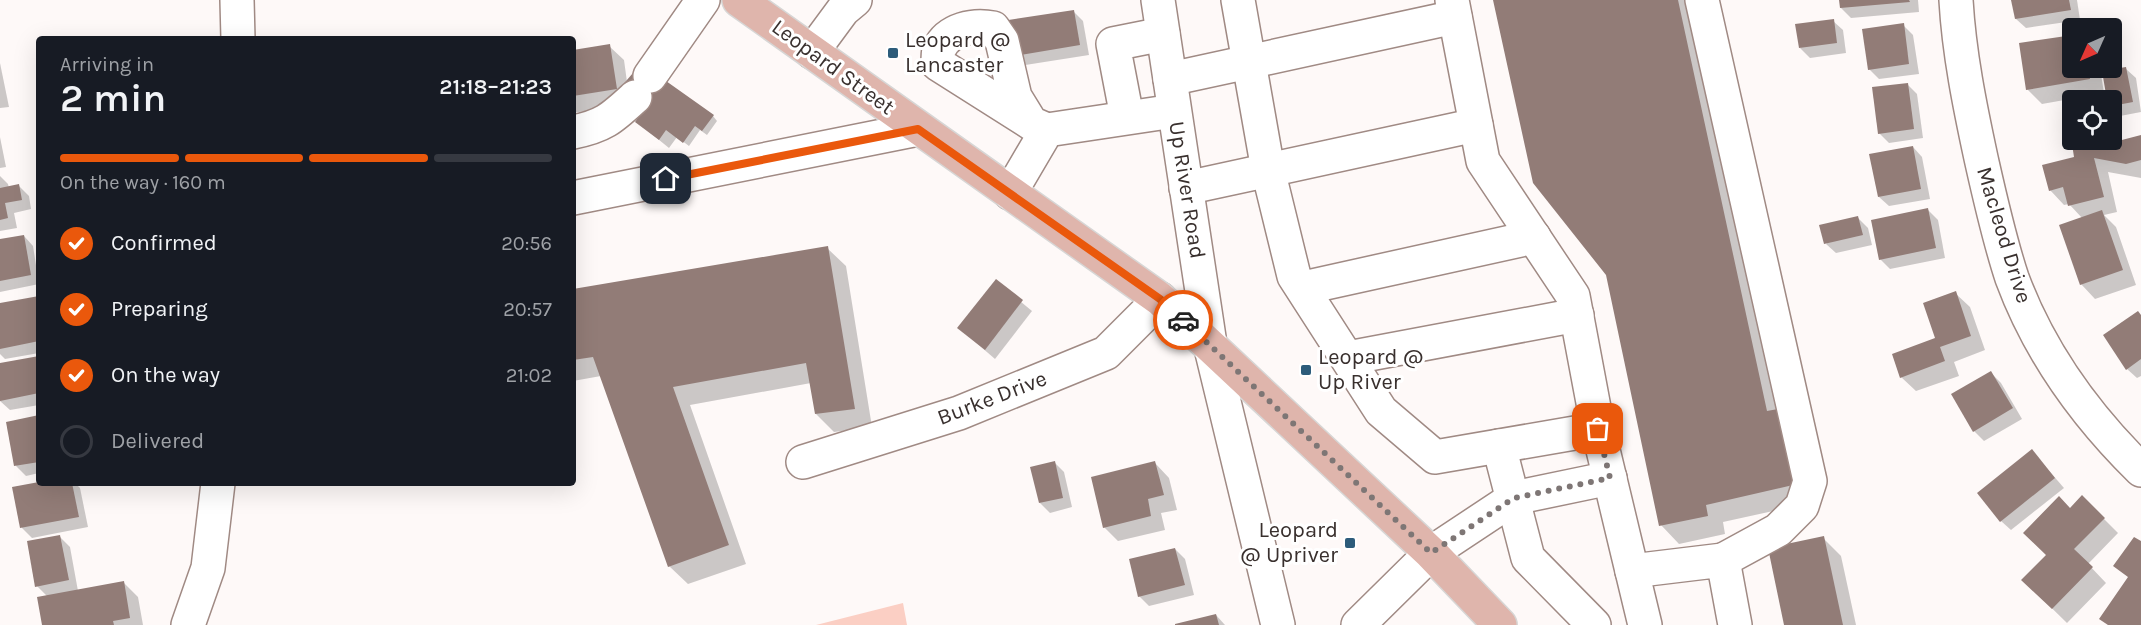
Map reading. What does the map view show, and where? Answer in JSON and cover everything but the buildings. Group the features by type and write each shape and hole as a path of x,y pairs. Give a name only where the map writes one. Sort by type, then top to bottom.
{"main road":[{"name":"Leopard Street","path":"739,0 1160,299 1431,553 1500,625"}],"street":[{"path":"237,0 238,36"},
{"path":"576,131 594,128 611,119 643,86 703,0"},
{"path":"812,52 843,10 855,0"},
{"name":"Up River Road","path":"1158,0 1210,344 1278,625"},
{"path":"1238,0 1268,170 1294,276 1381,411 1435,457 1598,429"},
{"path":"1632,571 1723,560 1778,530 1802,506 1810,481 1702,0"},
{"name":"Macleod Drive","path":"1956,0 1972,119 1995,217 2013,278 2036,331 2069,386 2111,440 2141,470"},
{"path":"1170,79 1453,8 1483,161 1573,296 1598,429 1645,625"},
{"path":"1127,117 1113,44 1163,34"},
{"path":"1010,193 1039,126 1174,111"},
{"path":"1186,188 1476,124"},
{"path":"576,197 918,129"},
{"path":"1303,288 1534,237"},
{"name":"Burke Drive","path":"803,462 959,413 1106,353 1160,299"},
{"path":"1348,358 1577,315"},
{"path":"1499,446 1528,558 1594,625"},
{"path":"1358,625 1431,553 1514,498 1610,478"},
{"path":"188,625 208,568 218,486"},
{"path":"1723,560 1735,625"}],"shaded area":[{"path":"903,603 907,625 816,625"}],"way so far":[{"path":"1183,320 1431,553 1514,498 1610,478 1598,429"}],"place":[{"name":"Leopard @ Lancaster","path":"893,53"},
{"name":"Leopard @ Up River","path":"1306,370"},
{"name":"Leopard @ Upriver","path":"1350,543"}],"route":[{"path":"666,179 918,129 1160,299 1183,320"}]}
